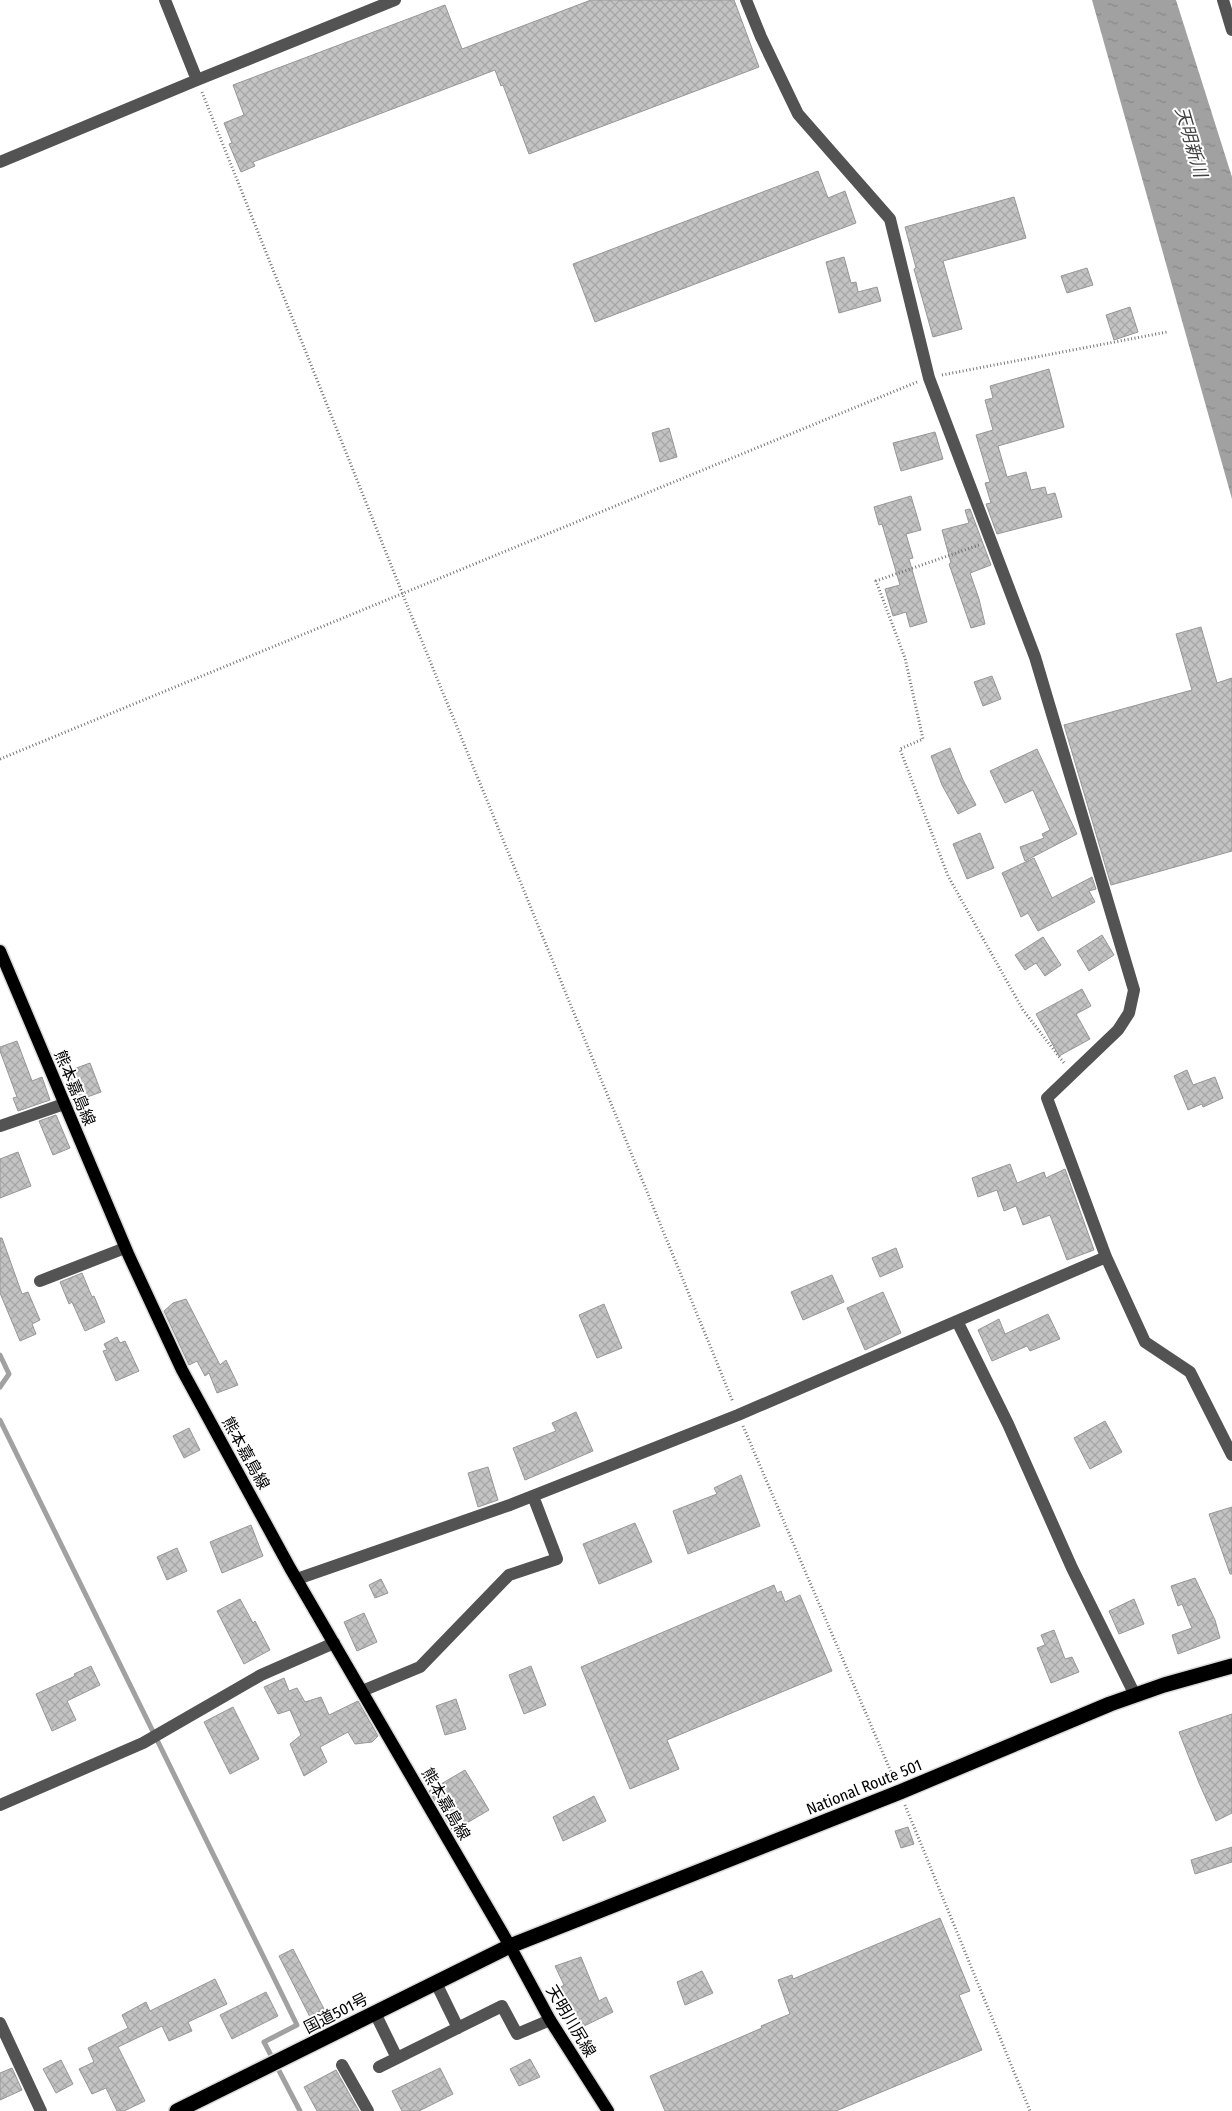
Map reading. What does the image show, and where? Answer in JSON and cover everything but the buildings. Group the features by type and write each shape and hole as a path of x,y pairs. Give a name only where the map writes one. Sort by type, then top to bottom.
{"highway":[{"name":"National Route 501","path":"510,1946 900,1792 1110,1704 1232,1666"},
{"name":"国道501号","path":"177,2111 510,1946"}],"main road":[{"name":"熊本嘉島線","path":"0,951 125,1248 182,1370 297,1579 510,1946"},
{"name":"天明川尻線","path":"510,1946 550,2020 608,2111"}],"street":[{"path":"165,0 197,80"},
{"path":"0,162 395,0"},
{"path":"746,0 761,37 798,114 890,219 929,378 1035,657 1134,990 1129,1013 1118,1030 1046,1098 1106,1258 1146,1342 1190,1372 1232,1455"},
{"path":"1224,0 1232,30"},
{"path":"0,1126 64,1104"},
{"path":"40,1282 125,1248"},
{"path":"297,1579 533,1496 738,1415 1106,1258"},
{"path":"957,1321 1008,1424 1072,1568 1135,1695"},
{"path":"362,1691 420,1667 509,1574 558,1559 533,1496"},
{"path":"0,1805 143,1743 261,1675 334,1643"},
{"path":"436,1983 458,2028"},
{"path":"379,2067 502,2006 517,2034 550,2020"},
{"path":"375,2013 397,2058"},
{"path":"0,2024 3,2039 41,2111"},
{"path":"342,2066 368,2111"}],"path":[{"path":"197,80 403,595 738,1415 900,1792 1030,2111"},
{"path":"0,759 929,378 1167,332"},
{"path":"991,541 876,581 905,658 923,739 900,749 948,876 1023,1010 1072,1074"}],"water":[{"name":"天明新川","path":"1092,0 1176,0 1232,177 1232,499"}],"waterway":[{"path":"0,1355 9,1374 0,1387"},
{"path":"0,1420 297,2025 264,2042 300,2111"}]}
